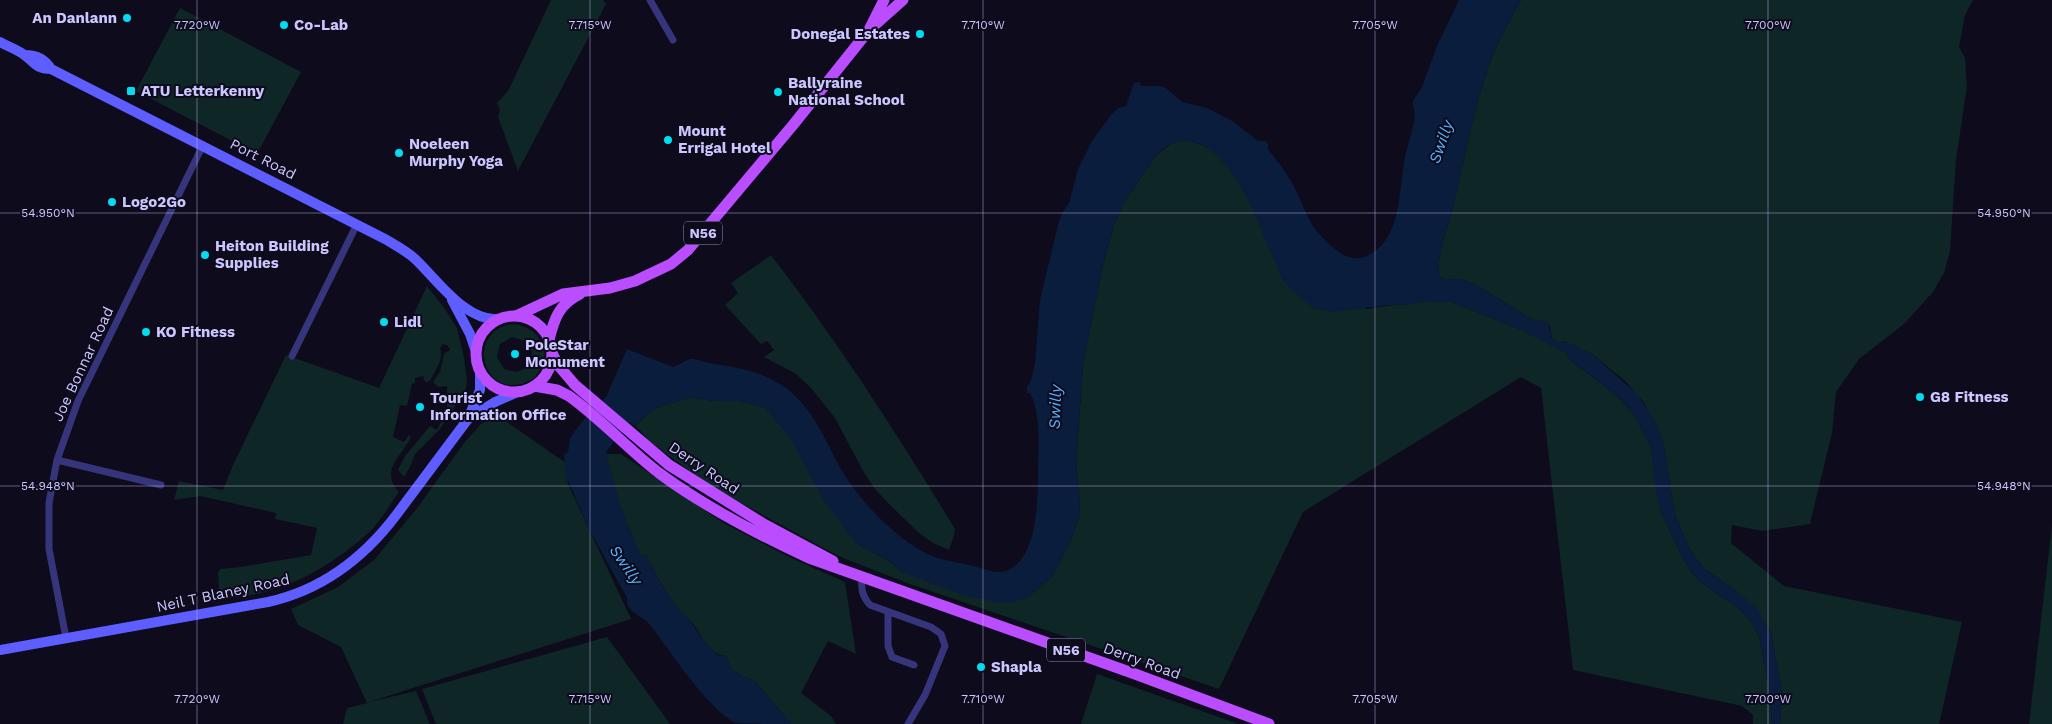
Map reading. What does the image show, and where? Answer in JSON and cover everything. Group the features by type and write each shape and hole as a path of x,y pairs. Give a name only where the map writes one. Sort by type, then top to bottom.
{"main road":[{"name":"N56","path":"869,30 884,0"},
{"name":"N56","path":"476,352 480,336 500,319 516,316 567,293 581,293 610,288 644,278 671,264 688,250 869,30 903,0"},
{"name":"Port Road","path":"0,42 25,55 34,55 47,62 51,69 357,224 408,253 449,295"},
{"name":"N56","path":"552,353 549,340 553,321 558,311 568,300 581,293"},
{"path":"449,295 477,314 491,319 500,319"},
{"path":"449,295 470,334 480,371 495,386 507,391 520,391 534,386 547,372 552,353"},
{"path":"516,316 536,324 549,340"},
{"name":"Derry Road","path":"552,353 588,405 630,449 685,491 749,528 809,558 1270,724"},
{"name":"Neil T Blaney Road","path":"0,650 268,602 300,593 322,582 362,554 386,529 468,419 480,390 480,371"},
{"name":"Derry Road","path":"534,386 561,392 588,405 638,440 669,465 730,504 862,577"},
{"name":"Neil T Blaney Road","path":"468,419 495,402 520,391"}],"street":[{"path":"650,0 673,40"},
{"name":"Joe Bonnar Road","path":"66,638 49,549 50,503 57,460 78,400 203,145"},
{"path":"292,356 357,224"},
{"path":"57,460 161,485"},
{"path":"862,577 861,589 864,599 870,606 931,627 941,634 945,646 925,695 908,724"},
{"path":"888,612 888,646 892,657 914,665"}],"green space":[{"path":"551,0 603,0 606,4 518,171 498,117 500,110 497,103 508,91"},
{"path":"1521,0 1973,0 1965,15 1959,47 1965,58 1967,86 1956,160 1950,251 1944,273 1933,292 1904,324 1859,359 1836,392 1832,433 1810,524 1762,531 1732,525 1731,543 1784,586 1962,622 1939,724 1780,724 1782,693 1771,633 1739,593 1703,568 1689,548 1675,515 1663,442 1644,403 1625,381 1592,354 1565,342 1558,342 1552,339 1550,326 1529,318 1475,284 1460,279 1447,280 1440,277 1439,261 1441,251 1478,99 1489,65"},
{"path":"180,8 301,72 257,154 136,91"},
{"path":"1185,140 1203,145 1216,154 1229,168 1252,206 1284,282 1367,309 1425,301 1452,302 1522,330 1567,353 1570,360 1610,390 1632,411 1651,447 1661,512 1683,559 1693,574 1706,586 1737,607 1750,620 1759,636 1769,687 1772,724 1753,724 1753,715 1742,706 1573,670 1541,388 1521,377 1303,512 1219,689 907,583 838,556 710,486 649,441 636,426 648,413 661,406 691,397 714,401 740,401 766,408 789,436 856,543 889,561 902,572 1028,597 1052,577 1070,542 1079,517 1080,502 1076,464 1083,363 1104,261 1114,225 1123,204 1156,155 1172,143"},
{"path":"771,255 867,389 955,529 949,550 933,543 919,533 875,489 863,471 835,418 811,388 796,374 764,357 774,350 767,341 761,344 725,305 738,293 731,283"},
{"path":"427,286 457,328 464,357 467,382 465,390 440,429 415,454 404,477 398,470 405,456 430,426 437,430 447,410 447,386 438,387 433,382 440,372 444,354 450,350 447,345 443,344 440,348 440,361 430,381 425,382 423,376 415,378 407,406 400,405 393,437 404,442 409,435 411,437 394,463 392,470 393,484 399,492 375,526 336,559 302,578 266,592 228,598 219,590 218,573 220,569 311,555 317,528 275,519 276,513 200,496 174,500 179,481 223,490 233,465 286,355 379,388"},
{"path":"510,324 519,325 527,328 540,339 543,346 543,362 532,379 521,384 508,385 497,380 489,372 484,350 488,339 497,330","holes":["512,337 525,341 532,352 529,366 517,372 504,369 497,357 500,344"]},
{"path":"497,415 566,463 568,484 631,619 369,702 416,691 430,724 343,724 347,708 367,703 341,647 298,625 291,609 338,587 374,560 418,507 464,443 481,424"},
{"path":"607,454 621,454 722,522 789,557 845,582 856,654 828,641 801,693 831,716 836,724 791,724 754,680 743,677 731,669 726,656 715,653 707,645 694,625 670,599 646,555 641,558 616,494"},
{"path":"2052,525 2052,724 2029,724"},
{"path":"607,637 670,724 436,724 422,689"},
{"path":"1097,674 1233,722 1237,724 1081,724"}],"water":[{"name":"Swilly","path":"1459,0 1521,0 1489,65 1478,99 1441,251 1439,261 1440,277 1447,280 1460,279 1475,284 1529,318 1548,322 1552,339 1558,342 1569,343 1592,354 1636,393 1656,422 1663,442 1675,515 1689,548 1703,568 1739,593 1756,608 1771,633 1782,693 1780,724 1772,724 1769,687 1759,636 1750,620 1737,607 1706,586 1693,574 1683,559 1661,512 1655,488 1651,447 1632,411 1610,390 1570,360 1566,353 1522,330 1452,302 1425,301 1404,305 1398,304 1331,312 1313,308 1284,282 1247,197 1232,172 1204,145 1185,140 1172,143 1156,155 1123,204 1114,225 1104,261 1083,363 1076,464 1080,502 1079,517 1070,542 1052,577 1028,597 1012,603 995,602 963,595 902,572 889,561 856,543 825,502 789,436 765,408 740,401 714,401 691,397 661,406 648,413 635,426 630,422 606,452 620,505 641,557 646,555 662,586 681,613 687,617 704,641 717,655 726,656 731,669 743,677 754,680 791,724 735,723 723,715 678,664 650,625 629,607 627,598 589,529 566,476 564,454 568,452 570,438 574,432 590,412 606,397 627,349 673,367 693,359 753,372 780,384 790,391 807,409 845,475 865,503 904,540 932,556 944,560 993,571 1006,571 1016,565 1024,555 1034,529 1038,486 1038,422 1034,402 1030,393 1027,393 1027,387 1031,380 1035,363 1040,300 1058,225 1062,213 1069,203 1078,169 1092,141 1111,115 1118,108 1126,106 1134,83 1140,82 1141,86 1160,86 1166,88 1182,102 1207,108 1234,122 1258,141 1268,143 1268,149 1290,179 1308,218 1316,230 1337,251 1349,257 1362,258 1379,248 1387,239 1392,227 1399,201 1405,157 1415,115 1413,101 1422,87 1437,46"}],"place":[{"name":"An Danlann","path":"127,18"},
{"name":"Co-Lab","path":"284,25"},
{"name":"Donegal Estates","path":"920,34"},
{"name":"ATU Letterkenny","path":"131,91"},
{"name":"Ballyraine National School","path":"778,92"},
{"name":"Mount Errigal Hotel","path":"668,140"},
{"name":"Noeleen Murphy Yoga","path":"399,153"},
{"name":"Logo2Go","path":"112,202"},
{"name":"Heiton Building Supplies","path":"205,255"},
{"name":"Lidl","path":"384,322"},
{"name":"KO Fitness","path":"146,332"},
{"name":"PoleStar Monument","path":"515,354"},
{"name":"G8 Fitness","path":"1920,397"},
{"name":"Tourist Information Office","path":"420,407"},
{"name":"Shapla","path":"981,667"}]}
